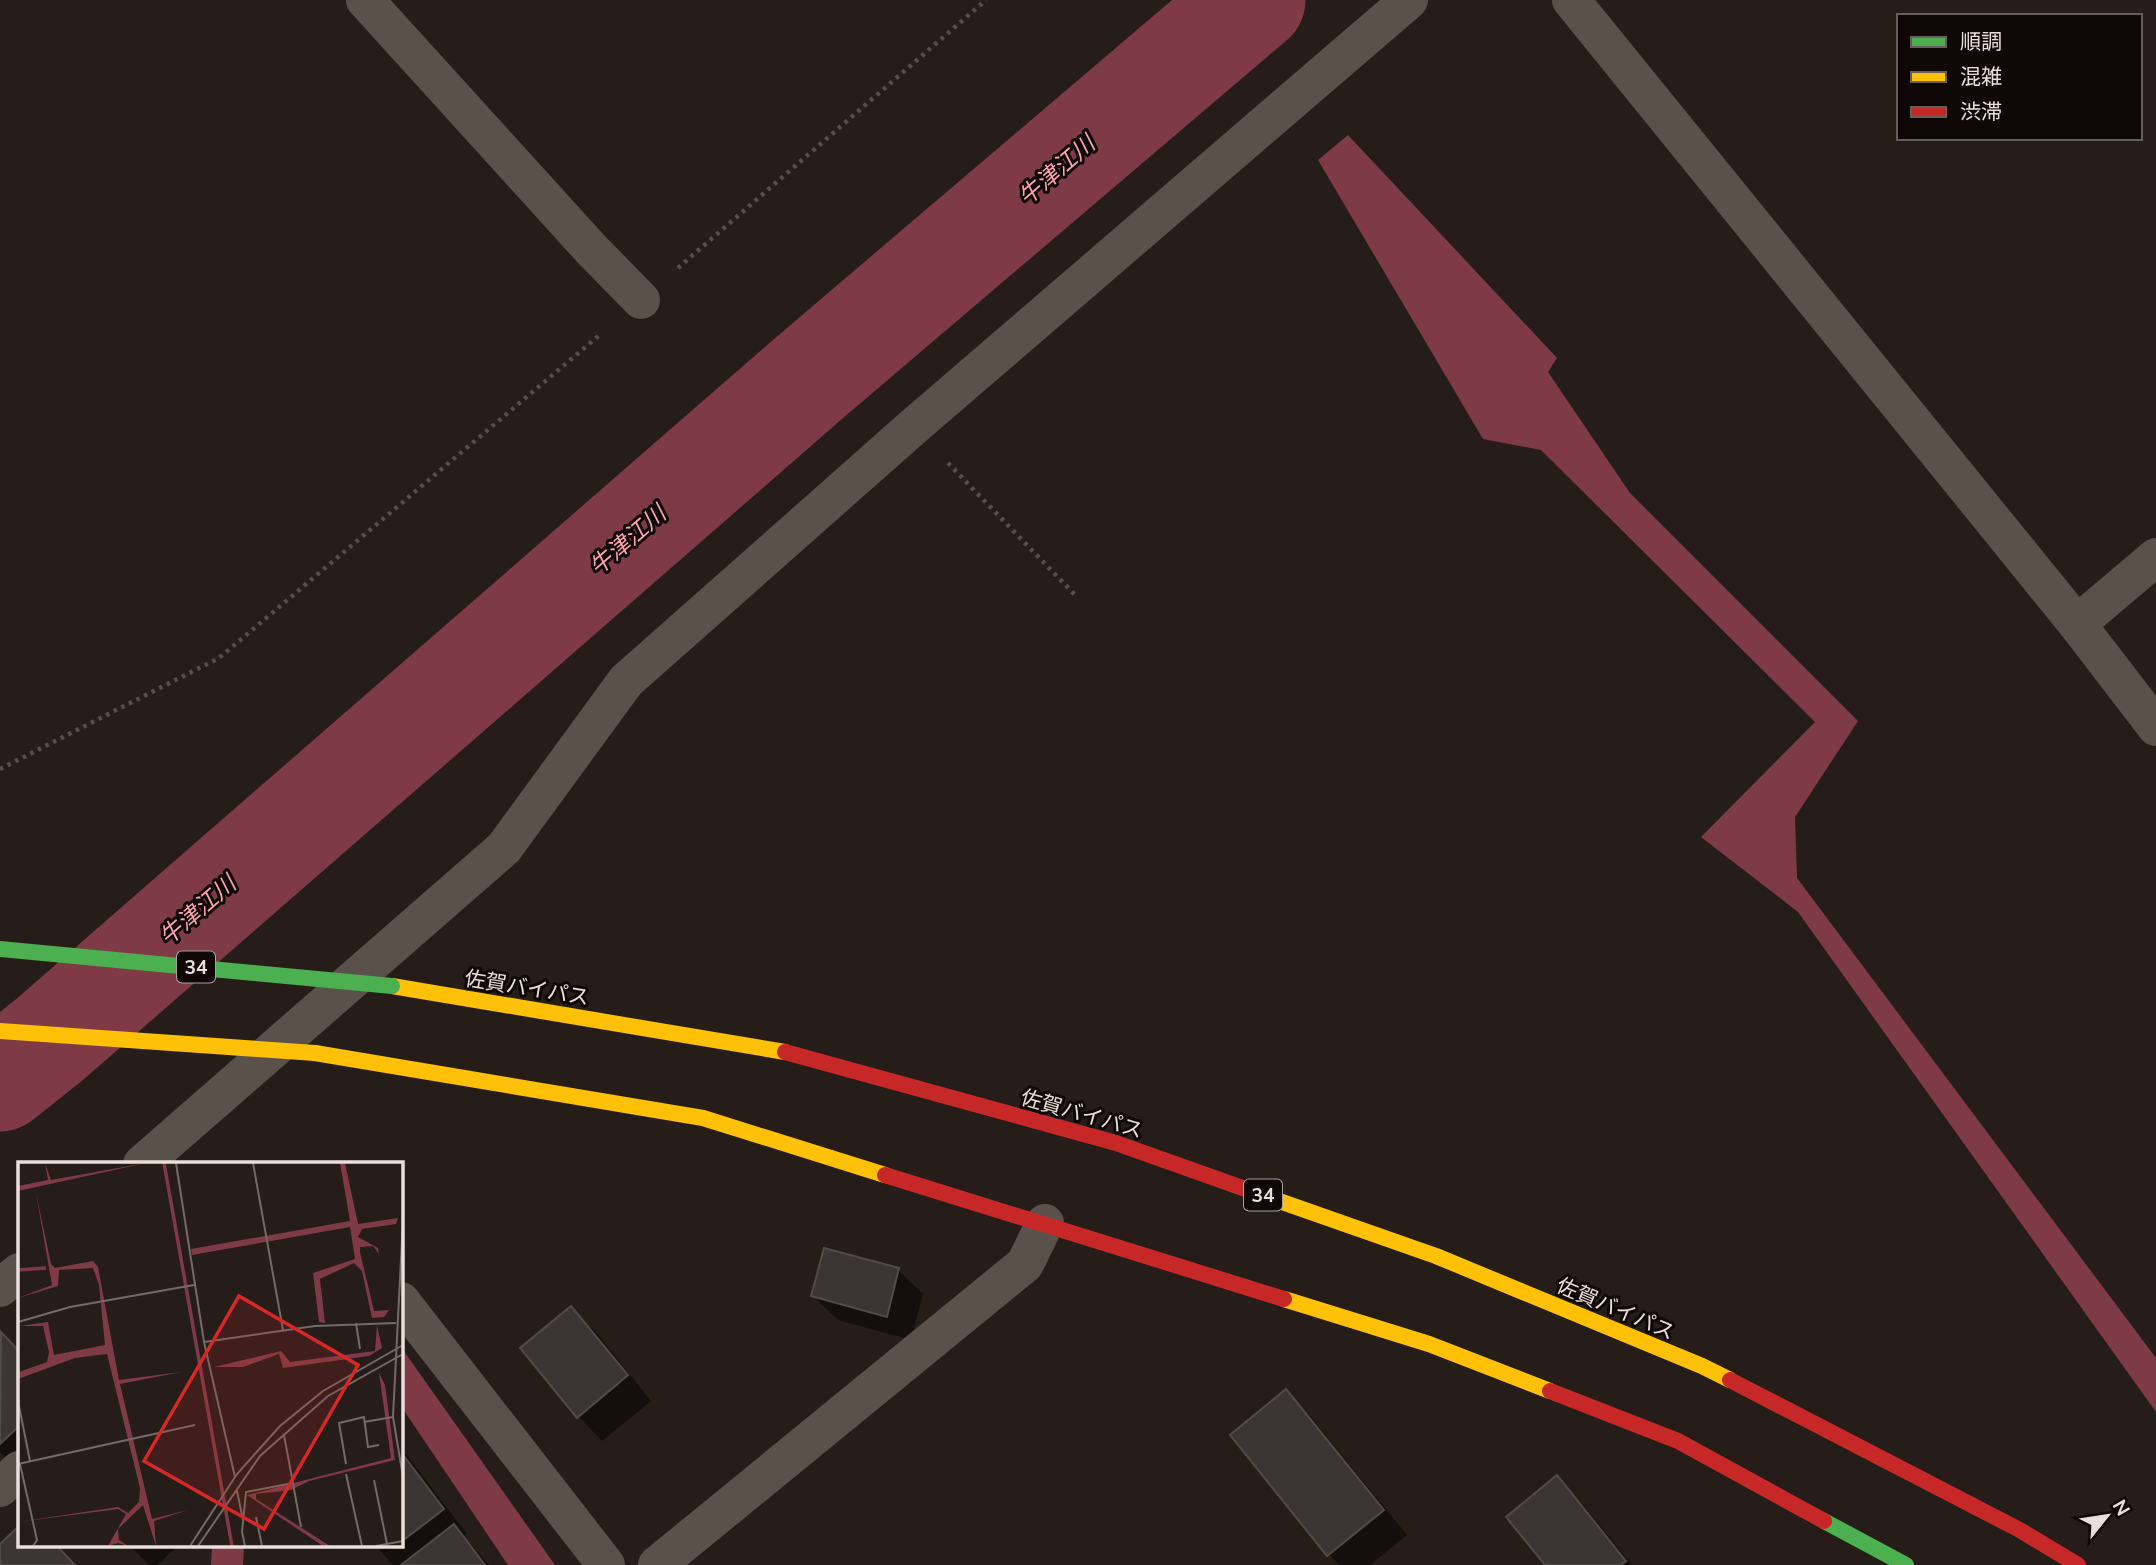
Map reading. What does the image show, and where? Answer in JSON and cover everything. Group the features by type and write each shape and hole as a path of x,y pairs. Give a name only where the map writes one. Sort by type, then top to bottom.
{"highway":[{"name":"佐賀バイパス","path":"0,949 392,986 774,1049 1116,1143 1436,1256 1702,1366 2018,1529 2078,1565"},
{"path":"0,1031 314,1053 703,1118 1429,1344 1678,1441 1906,1565"}],"street":[{"path":"365,0 640,300"},
{"path":"144,1162 505,848 625,681 913,427 1409,0"},
{"path":"1571,0 2077,624 2156,727"},
{"path":"2077,624 2156,557"},
{"path":"657,1565 1025,1264 1045,1223"},
{"path":"0,1288 18,1273"},
{"path":"0,1298 18,1290"},
{"path":"402,1302 606,1565"},
{"path":"0,1488 18,1471"}],"path":[{"path":"0,769 219,658 640,300 986,0"},
{"path":"913,427 1074,595"}],"shaded area":[{"path":"1348,135 1557,358 1548,372 1630,493 1858,721 1795,817 1797,878 2156,1358 2156,1412 1798,912 1701,837 1815,722 1541,450 1483,439 1318,160"},
{"path":"402,1348 555,1565 508,1565 402,1407"},
{"path":"212,1548 244,1548 243,1565 211,1565"}],"building":[{"path":"824,1248 899,1268 887,1317 811,1296"},
{"path":"571,1306 628,1375 577,1418 520,1348"},
{"path":"1,1332 18,1350 18,1427 0,1444"},
{"path":"1286,1389 1384,1510 1327,1556 1230,1435"},
{"path":"402,1453 444,1509 402,1541"},
{"path":"1557,1475 1626,1561 1621,1565 1545,1565 1506,1517"},
{"path":"454,1524 485,1565 401,1565"},
{"path":"18,1527 18,1548 59,1548 75,1565 0,1565 0,1544"}],"waterway":[{"name":"牛津江川","path":"0,1079 49,1040 808,379 1253,0"}],"traffic: fast":[{"path":"0,949 392,986"},
{"path":"1824,1521 1906,1565"}],"traffic: slow":[{"path":"392,986 785,1052"},
{"path":"0,1031 315,1053"},
{"path":"315,1053 703,1118 885,1175"},
{"path":"1251,1191 1436,1256 1730,1380"},
{"path":"1284,1299 1429,1344 1550,1391"}],"traffic: jam":[{"path":"785,1052 1116,1143 1251,1191"},
{"path":"885,1175 1284,1299"},
{"path":"1730,1380 2018,1529 2078,1565"},
{"path":"1550,1391 1678,1441 1824,1521"}]}
